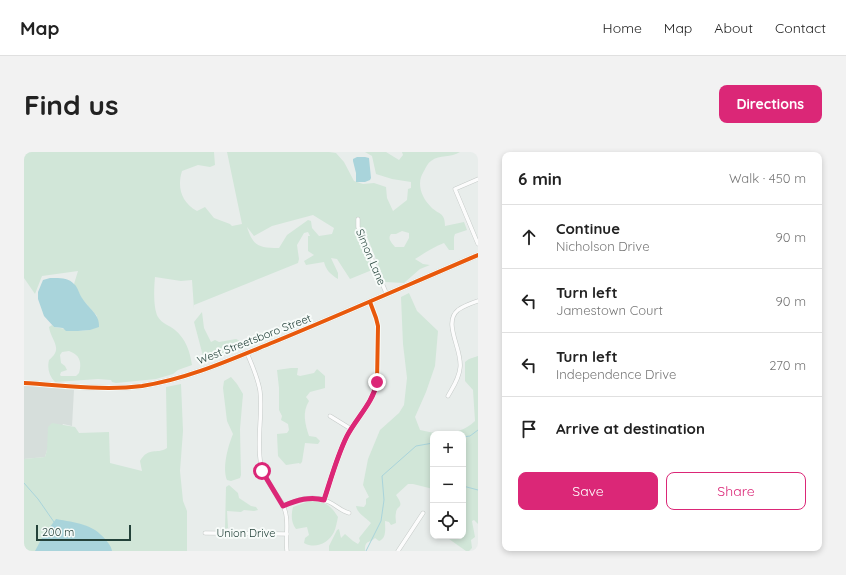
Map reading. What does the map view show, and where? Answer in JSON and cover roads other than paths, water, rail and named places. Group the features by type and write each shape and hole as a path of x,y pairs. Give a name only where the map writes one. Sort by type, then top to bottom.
{"main road":[{"name":"West Streetsboro Street","path":"24,383 98,387 141,386 166,381 190,374 247,353 478,255"}],"street":[{"path":"478,179 455,190 478,244"},
{"name":"Simon Lane","path":"358,219 358,227 387,294"},
{"path":"448,396 456,383 461,368 460,355 452,328 452,318 457,310 478,301"},
{"path":"324,500 340,452 351,429 373,396 377,382 378,326 370,302"},
{"path":"247,353 260,392 260,464 265,477 283,506 287,519 287,551"},
{"path":"330,416 351,429"},
{"path":"283,506 309,498 324,500 349,513"},
{"path":"398,551 423,514"},
{"name":"Union Drive","path":"205,533 287,534"}],"water":[{"path":"357,157 369,158 370,180 365,182 356,182 353,159"},
{"path":"50,278 66,279 75,285 84,302 98,318 99,327 90,330 66,331 63,328 54,327 44,316 38,299 38,292 43,280"},
{"path":"56,519 77,523 95,530 106,540 112,551 35,551 43,536"}],"waterway":[{"path":"466,437 470,436 478,430"},
{"path":"366,551 381,521 384,500 382,476 416,446 430,444"},
{"path":"24,483 38,499 54,522"},
{"path":"466,487 478,490"}]}
